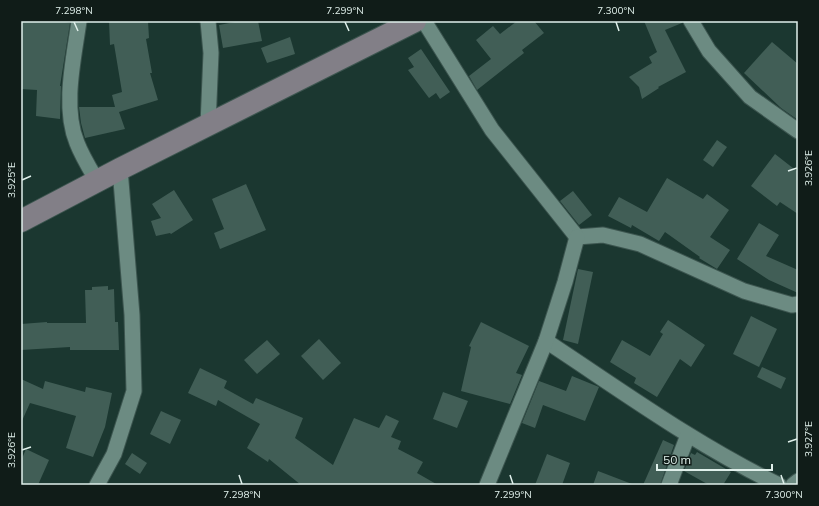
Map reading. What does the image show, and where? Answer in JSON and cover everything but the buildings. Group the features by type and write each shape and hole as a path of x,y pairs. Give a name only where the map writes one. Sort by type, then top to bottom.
{"main road":[{"path":"21,222 120,169 415,21"}],"street":[{"path":"79,21 72,69 70,119 77,143 97,181"},
{"path":"208,21 211,53 208,125"},
{"path":"424,21 492,130 577,237"},
{"path":"691,21 709,51 750,97 798,131"},
{"path":"97,485 114,454 134,391 132,315 120,169"},
{"path":"577,237 603,235 640,244 744,291 792,305 798,304"},
{"path":"487,485 546,341 565,282 577,237"},
{"path":"546,341 688,435 747,470 778,485"},
{"path":"669,485 688,435"},
{"path":"793,485 798,482"}]}
